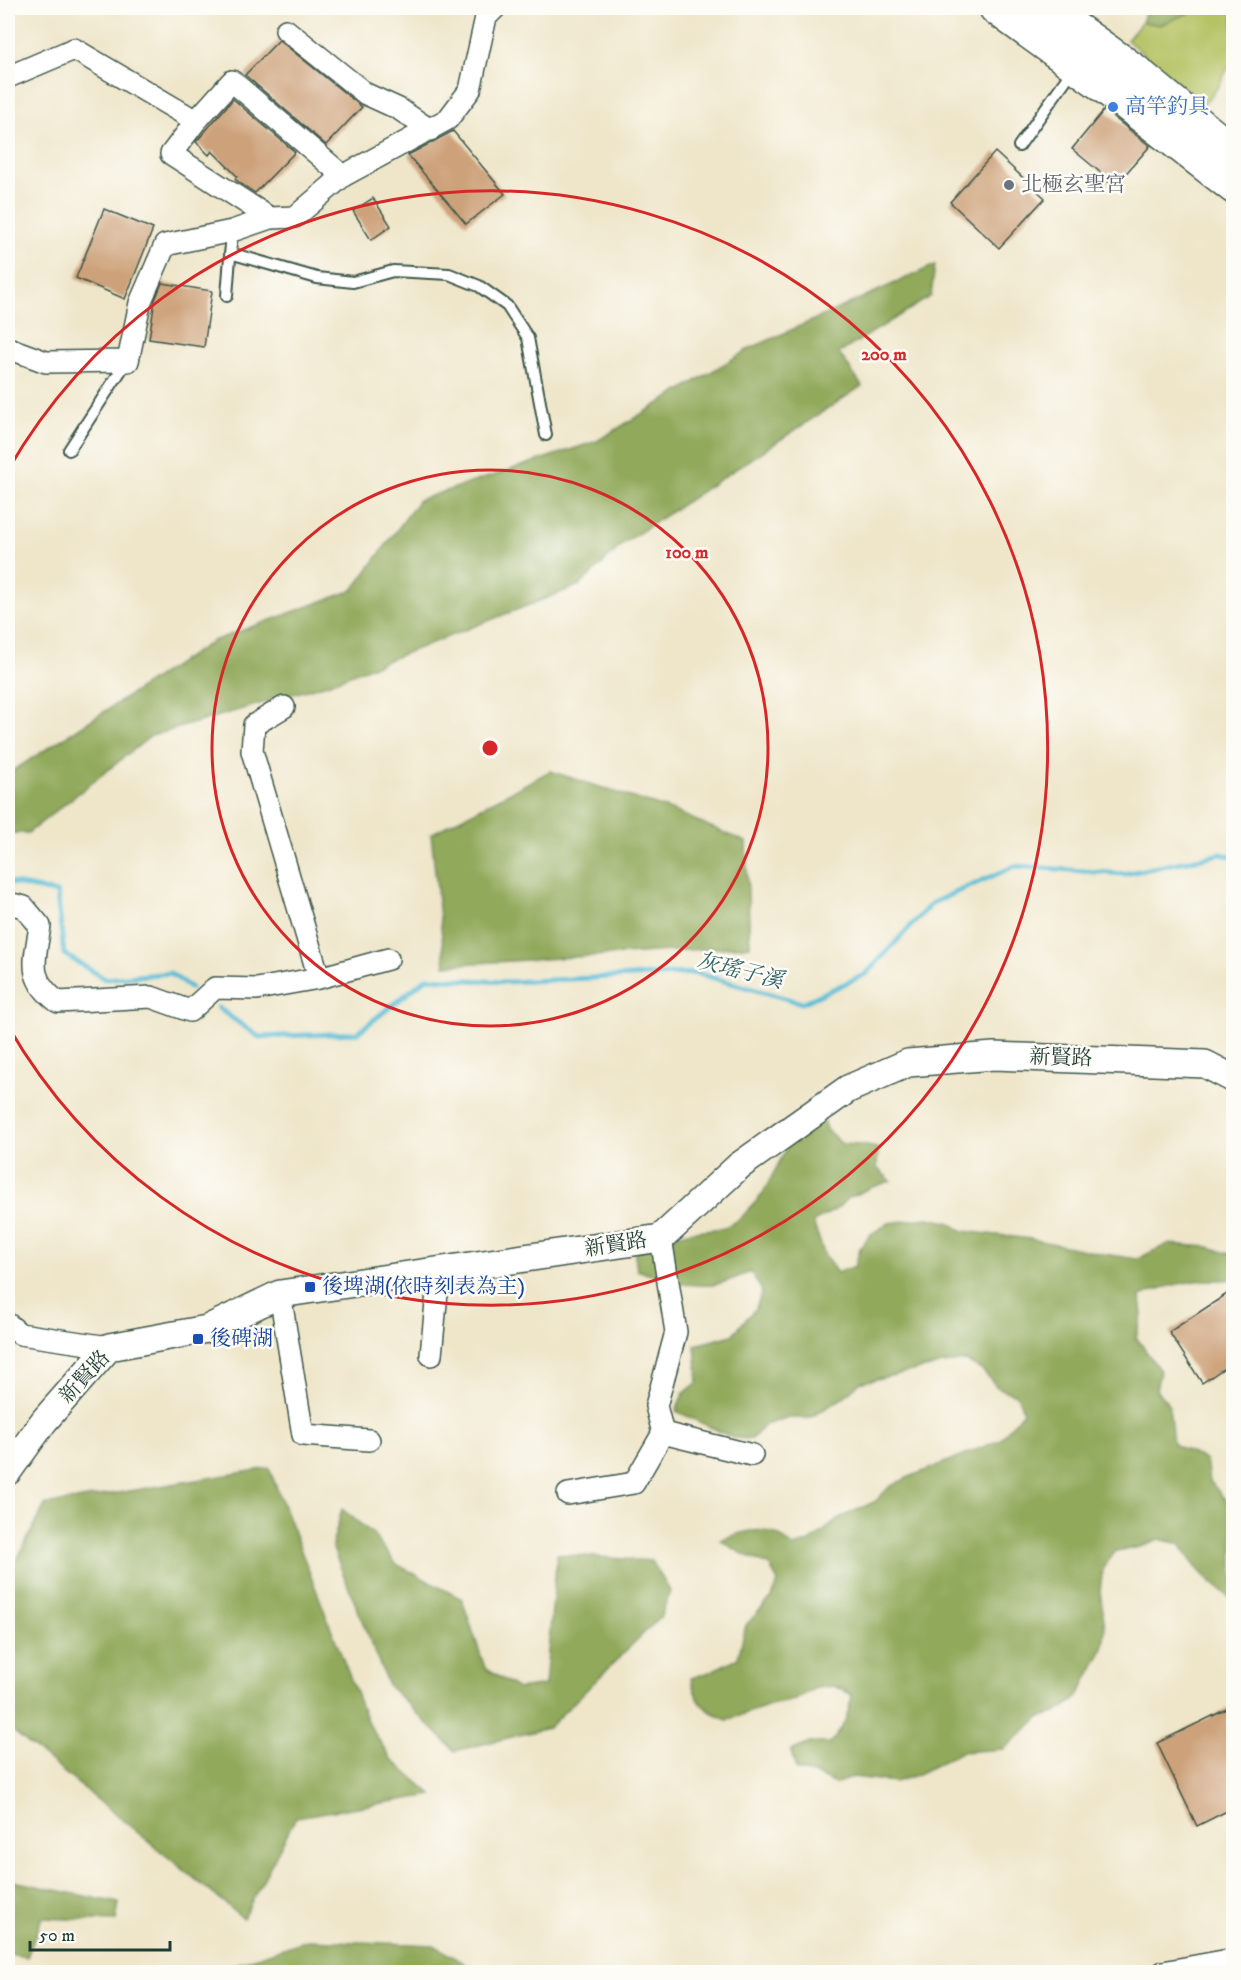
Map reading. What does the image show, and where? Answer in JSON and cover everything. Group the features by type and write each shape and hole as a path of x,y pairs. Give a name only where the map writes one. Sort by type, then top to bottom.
{"main road":[{"path":"1046,8 1135,71 1233,153"},
{"path":"1000,9 1233,187"}],"street":[{"path":"8,348 46,362 128,361 140,303 165,245 232,231 270,218 295,217 343,176 448,119 470,90 486,17 495,8"},
{"path":"286,30 366,94 399,109 430,130"},
{"path":"8,77 74,49 196,121"},
{"path":"270,218 171,154 196,121 232,81 343,176"},
{"path":"284,707 254,724 252,752 319,978"},
{"path":"8,903 24,908 40,926 34,972 44,991 58,1002 151,997 190,1011 215,988 257,989 319,978 388,959"},
{"name":"新賢路","path":"8,1471 44,1421 110,1347 207,1329 280,1294 661,1238 738,1166 848,1089 908,1063 994,1056 1205,1064 1233,1079"},
{"path":"568,1494 634,1483 663,1434 656,1406 676,1332 661,1238"},
{"path":"431,1355 439,1272"},
{"path":"280,1294 303,1436 369,1440"},
{"path":"8,1324 20,1334 110,1347"},
{"path":"663,1434 752,1455"},
{"path":"1163,1972 1233,1959"}],"lane":[{"path":"1019,146 1076,65"},
{"path":"227,296 232,231"},
{"path":"230,253 317,278 353,282 393,271 449,274 479,286 507,306 528,338 546,435"},
{"path":"69,450 128,361"}],"green space":[{"path":"1147,8 1200,8 1160,25 1142,22"},
{"path":"1200,8 1233,8 1233,58 1218,87 1203,105 1127,40 1142,22 1160,25"},
{"path":"935,265 931,296 839,353 862,386 625,542 580,585 327,684 151,736 28,833 8,833 8,774 213,641 353,590 419,500 597,441 749,349"},
{"path":"550,771 674,811 746,842 750,946 445,965 431,834"},
{"path":"820,1111 826,1129 842,1144 878,1148 877,1168 891,1181 850,1197 835,1210 813,1222 825,1256 837,1273 855,1266 860,1248 871,1234 889,1223 928,1218 948,1222 963,1231 1031,1239 1137,1259 1168,1244 1209,1247 1233,1255 1233,1279 1188,1282 1140,1296 1142,1316 1136,1337 1160,1371 1156,1390 1169,1405 1173,1444 1206,1460 1209,1480 1233,1509 1233,1600 1204,1575 1180,1544 1159,1539 1140,1547 1116,1551 1103,1568 1100,1591 1105,1628 1103,1649 1077,1698 1058,1712 1039,1718 1004,1749 961,1752 916,1775 895,1782 853,1777 835,1784 817,1775 796,1770 791,1751 810,1743 830,1743 845,1721 852,1695 834,1686 815,1688 795,1700 770,1705 727,1720 702,1705 691,1678 738,1658 746,1625 772,1597 778,1582 770,1566 739,1552 721,1540 742,1533 764,1531 778,1535 793,1547 810,1542 840,1518 876,1501 889,1487 1000,1440 1023,1412 1018,1396 997,1387 983,1371 966,1361 943,1364 859,1383 843,1398 809,1418 786,1418 765,1425 752,1439 733,1438 676,1411 683,1394 698,1382 695,1345 732,1335 756,1308 762,1291 751,1272 711,1285 673,1282 637,1270 634,1249 687,1232 723,1228 739,1220 762,1195 792,1138"},
{"path":"269,1468 367,1721 390,1758 432,1795 296,1817 243,1918 8,1727 8,1577 45,1505"},
{"path":"342,1509 373,1534 396,1564 462,1599 485,1668 518,1689 545,1685 557,1554 652,1561 670,1591 661,1616 548,1728 455,1751 388,1685 332,1546"},
{"path":"8,1880 119,1903 116,1921 42,1918 27,1957 8,1954"},
{"path":"307,1940 434,1945 479,1972 213,1972"}],"building":[{"path":"279,40 362,107 326,145 245,75"},
{"path":"233,99 295,152 255,193 235,179 237,176 212,151 209,155 196,142"},
{"path":"1104,110 1150,146 1114,187 1072,149"},
{"path":"453,131 505,194 466,224 408,155"},
{"path":"995,152 1045,198 999,248 950,202"},
{"path":"373,198 391,226 371,240 353,211"},
{"path":"104,209 153,229 125,299 76,278"},
{"path":"162,283 212,291 204,347 149,339 155,300"},
{"path":"1233,1290 1233,1362 1202,1383 1169,1332"},
{"path":"1233,1706 1233,1808 1197,1826 1157,1743"}],"waterway":[{"name":"灰瑤子溪","path":"218,1008 259,1037 357,1033 427,978 507,982 696,973 802,1003 866,974 932,903 1015,866 1124,874 1221,854 1234,857"},
{"name":"灰瑤子溪","path":"8,882 57,893 64,954 105,979 170,973 191,988"}],"place":[{"name":"高竿釣具","path":"1113,107"},
{"name":"北極玄聖宮","path":"1009,185"},
{"name":"後埤湖(依時刻表為主)","path":"310,1287"},
{"name":"後碑湖","path":"198,1339"}]}
